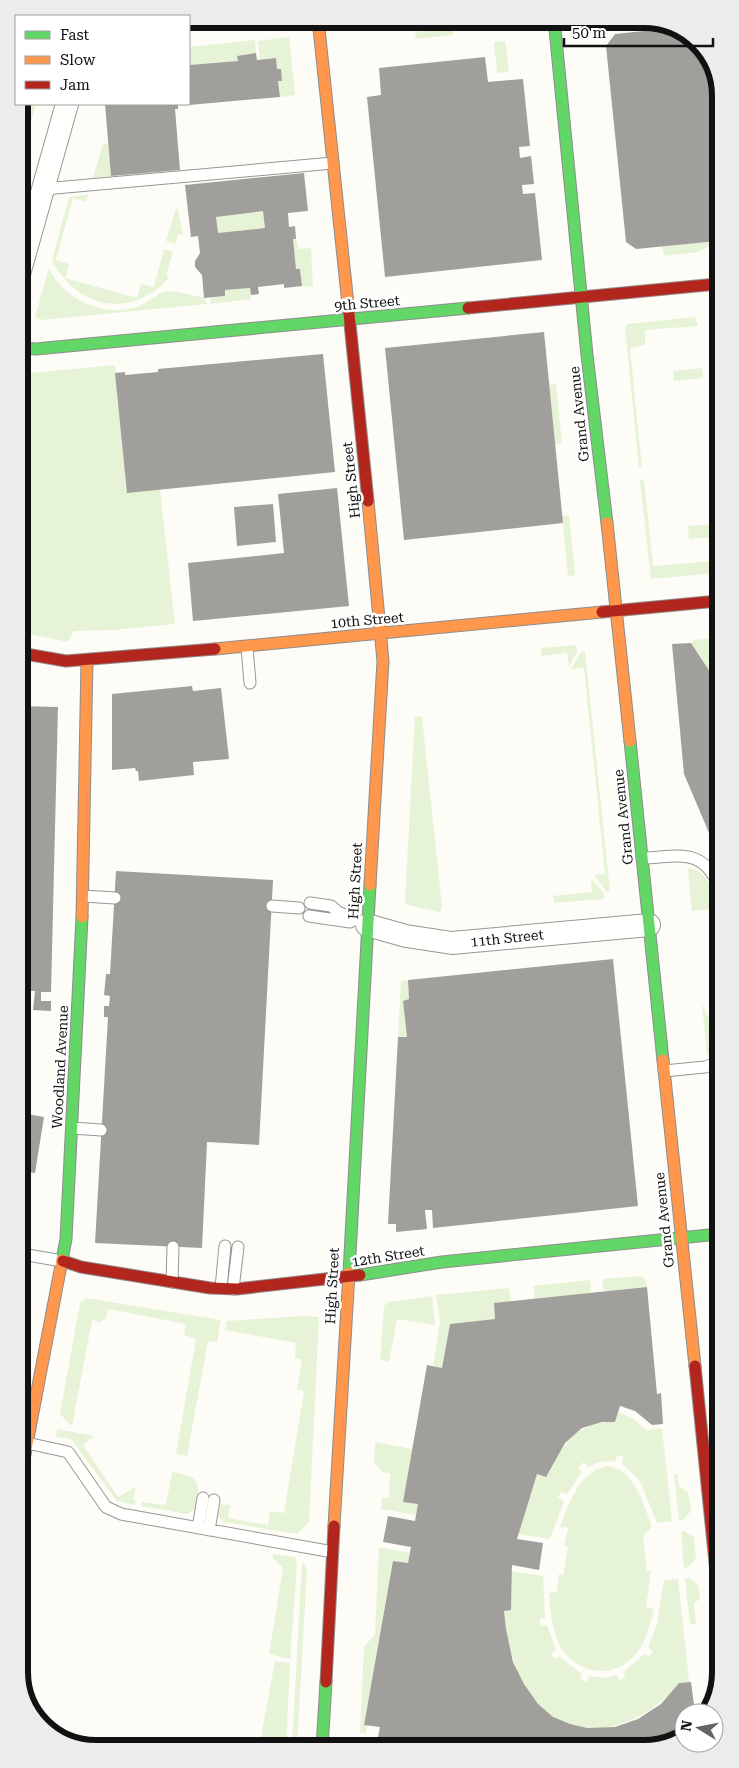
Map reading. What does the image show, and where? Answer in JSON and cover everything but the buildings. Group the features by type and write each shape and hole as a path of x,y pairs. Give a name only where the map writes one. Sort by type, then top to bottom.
{"main road":[{"name":"High Street","path":"319,27 382,634 382,671 322,1740"},
{"name":"Grand Avenue","path":"555,28 680,1238 712,1506"},
{"name":"9th Street","path":"28,348 349,320 712,284"},
{"name":"10th Street","path":"28,654 66,661 87,661 712,602"},
{"name":"Woodland Avenue","path":"27,1447 66,1239 84,896 87,661"},
{"name":"12th Street","path":"63,1261 82,1267 227,1289 348,1277 442,1262 712,1235"}],"street":[{"path":"28,244 67,105"},
{"name":"11th Street","path":"367,924 422,939 452,942 649,925"}],"lane":[{"path":"44,189 333,163"},
{"path":"247,647 250,682"},
{"path":"642,858 682,857 701,860 712,870"},
{"path":"84,896 114,898"},
{"path":"310,903 332,906 338,912 367,924"},
{"path":"272,906 299,908"},
{"path":"309,916 367,924"},
{"path":"664,1071 705,1067 712,1064"},
{"path":"72,1128 101,1130"},
{"path":"225,1246 227,1289"},
{"path":"172,1282 173,1247"},
{"path":"227,1289 238,1247"},
{"path":"27,1255 63,1261"},
{"path":"28,1443 68,1452 106,1507 121,1514 165,1527 203,1529 263,1546 333,1552"},
{"path":"84,1496 93,1488"},
{"path":"203,1529 209,1499"}],"green space":[{"path":"453,28 453,35 416,39 415,32"},
{"path":"289,37 295,95 280,97 276,58 260,59 258,41"},
{"path":"255,40 256,53 238,56 238,61 190,65 190,47"},
{"path":"505,41 509,72 497,73 494,42"},
{"path":"28,105 36,105 30,125 28,123"},
{"path":"109,143 111,176 93,178 103,144"},
{"path":"89,194 86,202 73,198 56,260 69,264 65,278 137,298 141,284 154,287 164,249 173,252 166,275 169,277 155,291 135,301 120,304 106,303 93,300 81,293 69,284 60,273 52,260 69,197"},
{"path":"176,209 178,209 183,235 178,234 175,244 166,241"},
{"path":"263,211 265,228 218,233 216,217"},
{"path":"293,239 296,239 298,249 311,248 313,287 302,286 300,269 296,269"},
{"path":"712,241 712,244 699,252 664,256 662,246"},
{"path":"49,268 55,279 73,296 84,303 96,307 121,310 133,308 166,291 204,298 207,304 41,320 35,317"},
{"path":"250,288 251,299 211,304 210,298 225,296 225,290"},
{"path":"695,317 698,326 645,330 645,345 630,348 642,468 639,468 625,327 628,324"},
{"path":"115,365 127,492 160,489 175,624 113,630 74,631 68,642 28,634 28,373"},
{"path":"702,368 703,378 674,381 673,371"},
{"path":"556,384 562,443 555,444 549,385"},
{"path":"640,480 644,480 653,566 712,561 712,573 651,579"},
{"path":"569,515 575,575 568,576 562,516"},
{"path":"712,524 712,537 689,539 688,526"},
{"path":"712,638 712,675 691,643 694,640"},
{"path":"576,645 577,653 569,666 567,653 542,656 541,648"},
{"path":"585,651 610,891 607,892 594,875 605,874 584,668 571,669 581,652"},
{"path":"415,716 422,717 442,907 440,912 408,905 405,901"},
{"path":"688,869 700,872 712,889 712,909 692,911"},
{"path":"591,879 604,893 604,899 554,903 553,896 592,892"},
{"path":"408,980 409,999 403,1001 407,1037 398,1037 401,981"},
{"path":"702,1004 712,1026 712,1054 707,1055"},
{"path":"712,1080 712,1104 710,1086"},
{"path":"642,1276 646,1280 647,1287 604,1292 602,1279"},
{"path":"590,1280 591,1293 535,1299 533,1286"},
{"path":"509,1288 511,1302 494,1304 495,1319 450,1324 442,1368 433,1366 440,1322 436,1295"},
{"path":"432,1296 435,1325 397,1319 389,1362 380,1360 384,1306 389,1302"},
{"path":"86,1298 221,1320 217,1342 208,1341 187,1456 176,1454 196,1339 184,1335 186,1324 108,1309 106,1318 100,1322 92,1320 72,1426 60,1414 80,1303"},
{"path":"302,1316 319,1317 309,1522 297,1534 224,1522 218,1516 220,1504 230,1505 228,1518 268,1525 270,1511 284,1513 304,1391 297,1389 302,1360 295,1358 296,1343 225,1330 227,1321"},
{"path":"619,1412 634,1419 646,1430 662,1428 672,1521 657,1523 640,1481 622,1464 624,1457 617,1455 615,1461 599,1462 588,1467 584,1462 578,1467 582,1472 567,1494 561,1492 558,1497 564,1501 550,1539 518,1534 537,1474 546,1477 557,1455 571,1438 580,1431 590,1426 615,1422"},
{"path":"57,1429 94,1436 83,1445 118,1497 136,1487 133,1500 136,1501 135,1505 117,1501 71,1439 56,1437"},
{"path":"375,1442 413,1449 403,1502 418,1504 416,1515 381,1509 382,1498 389,1498 390,1473 383,1472 374,1463"},
{"path":"607,1466 625,1474 637,1489 652,1526 643,1537 647,1571 651,1571 646,1607 654,1609 645,1639 635,1655 618,1668 608,1671 597,1671 587,1669 578,1664 569,1658 562,1649 554,1629 549,1593 557,1592 559,1574 563,1575 568,1547 564,1546 568,1528 560,1527 571,1499 582,1481 589,1474"},
{"path":"172,1472 189,1476 197,1482 198,1493 195,1509 187,1514 141,1506 142,1502 166,1505"},
{"path":"674,1474 677,1474 679,1486 688,1492 691,1511 683,1520 679,1520"},
{"path":"684,1531 694,1537 696,1559 688,1567 684,1568 681,1532"},
{"path":"379,1547 410,1553 408,1563 393,1561 364,1724 367,1725 366,1734 360,1733 364,1646 375,1635"},
{"path":"273,1554 295,1557 297,1565 290,1659 269,1654 283,1568 273,1558"},
{"path":"302,1561 307,1568 297,1740 292,1740"},
{"path":"512,1571 543,1576 545,1618 539,1619 541,1626 547,1625 556,1650 551,1653 555,1659 560,1657 582,1674 580,1679 586,1682 589,1676 606,1678 617,1675 619,1680 625,1678 624,1672 644,1654 650,1656 653,1651 648,1648 657,1624 664,1580 678,1579 689,1682 679,1683 649,1711 611,1727 591,1729 572,1726 553,1718 529,1693 513,1659 507,1636 504,1611 511,1610"},
{"path":"685,1578 689,1578 698,1585 700,1598 694,1604 696,1624 690,1624"},
{"path":"275,1661 290,1663 286,1740 260,1740"}],"traffic: fast":[{"path":"555,28 587,355 607,523"},
{"path":"28,348 468,308"},
{"path":"630,741 663,1060"},
{"path":"349,1273 370,885"},
{"path":"62,1260 66,1239 82,917"},
{"path":"360,1275 442,1262 712,1235"},
{"path":"322,1740 326,1682"}],"traffic: slow":[{"path":"319,27 349,314"},
{"path":"368,501 383,661 370,885"},
{"path":"607,523 630,741"},
{"path":"215,649 602,612"},
{"path":"82,917 87,661"},
{"path":"663,1060 695,1366"},
{"path":"27,1443 62,1260"},
{"path":"334,1526 349,1273"}],"traffic: jam":[{"path":"468,308 712,284"},
{"path":"349,314 368,501"},
{"path":"602,612 712,602"},
{"path":"28,654 66,661 215,649"},
{"path":"63,1261 81,1267 210,1288 237,1289 360,1275"},
{"path":"695,1366 712,1533"},
{"path":"326,1682 334,1526"}]}
